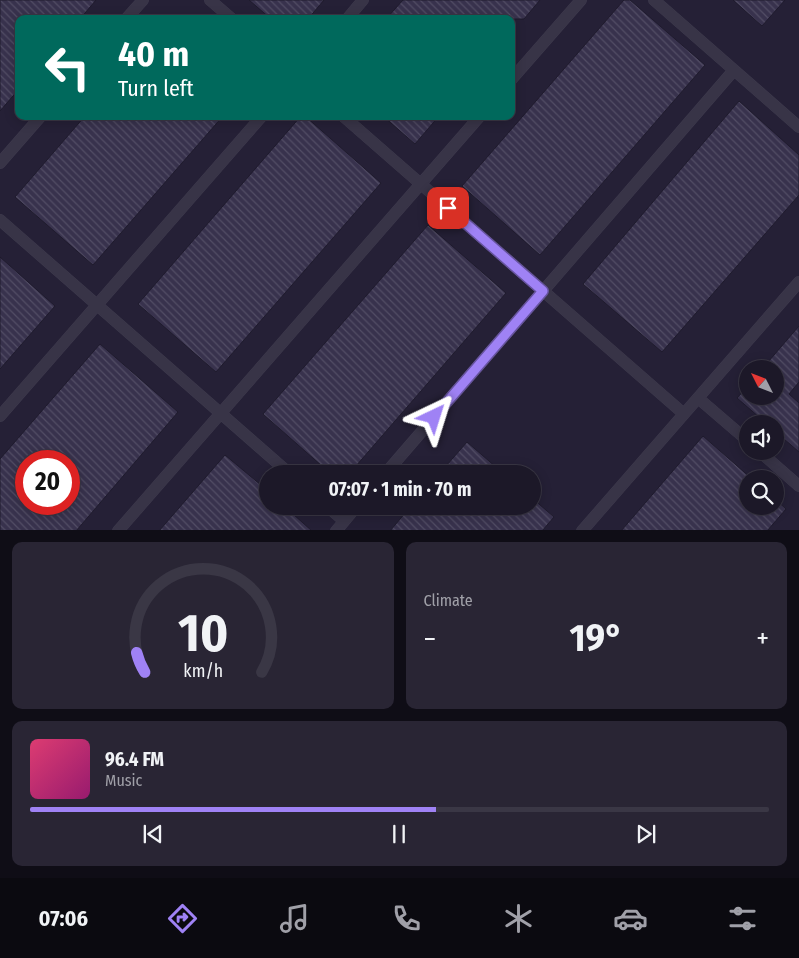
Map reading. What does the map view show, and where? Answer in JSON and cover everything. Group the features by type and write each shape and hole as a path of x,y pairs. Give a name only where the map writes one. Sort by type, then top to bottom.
{"lane":[{"path":"130,15 143,0"},
{"path":"210,0 227,15"},
{"path":"350,15 363,0"},
{"path":"515,75 581,0"},
{"path":"654,0 799,127"},
{"path":"393,465 734,70"},
{"path":"0,163 38,120"},
{"path":"0,416 259,120"},
{"path":"348,120 684,414"},
{"path":"118,530 477,120"},
{"path":"0,220 280,465"},
{"path":"582,530 799,282"},
{"path":"698,398 739,433"},
{"path":"769,460 799,486"},
{"path":"337,515 344,521"},
{"path":"336,530 349,515"}],"building":[{"path":"0,0 96,0 83,15 15,15 15,94 0,111"},
{"path":"249,0 324,0 311,15 266,15"},
{"path":"403,0 540,0 524,19 515,19 515,15 390,15"},
{"path":"624,0 630,0 705,65 540,255 462,186"},
{"path":"733,0 785,0 762,26"},
{"path":"739,101 799,155 799,195 662,352 583,284"},
{"path":"82,120 220,120 93,265 15,197"},
{"path":"298,120 310,120 381,183 216,372 138,304"},
{"path":"388,120 436,120 415,144"},
{"path":"428,225 506,293 357,465 321,465 263,414"},
{"path":"0,257 55,306 0,369"},
{"path":"799,326 799,382 789,394 799,403 799,452 784,439 784,415 757,415 745,405 784,405 784,360 770,360"},
{"path":"100,344 178,412 77,530 0,530 0,459"},
{"path":"703,436 742,470 739,470 739,515 781,515 768,530 622,530"},
{"path":"467,442 494,465 447,465"},
{"path":"225,455 259,483 259,515 294,515 311,530 160,530"},
{"path":"541,506 554,517 543,530 391,530 403,515 541,515"}],"route":[{"path":"434,417 543,291 448,208"}]}
